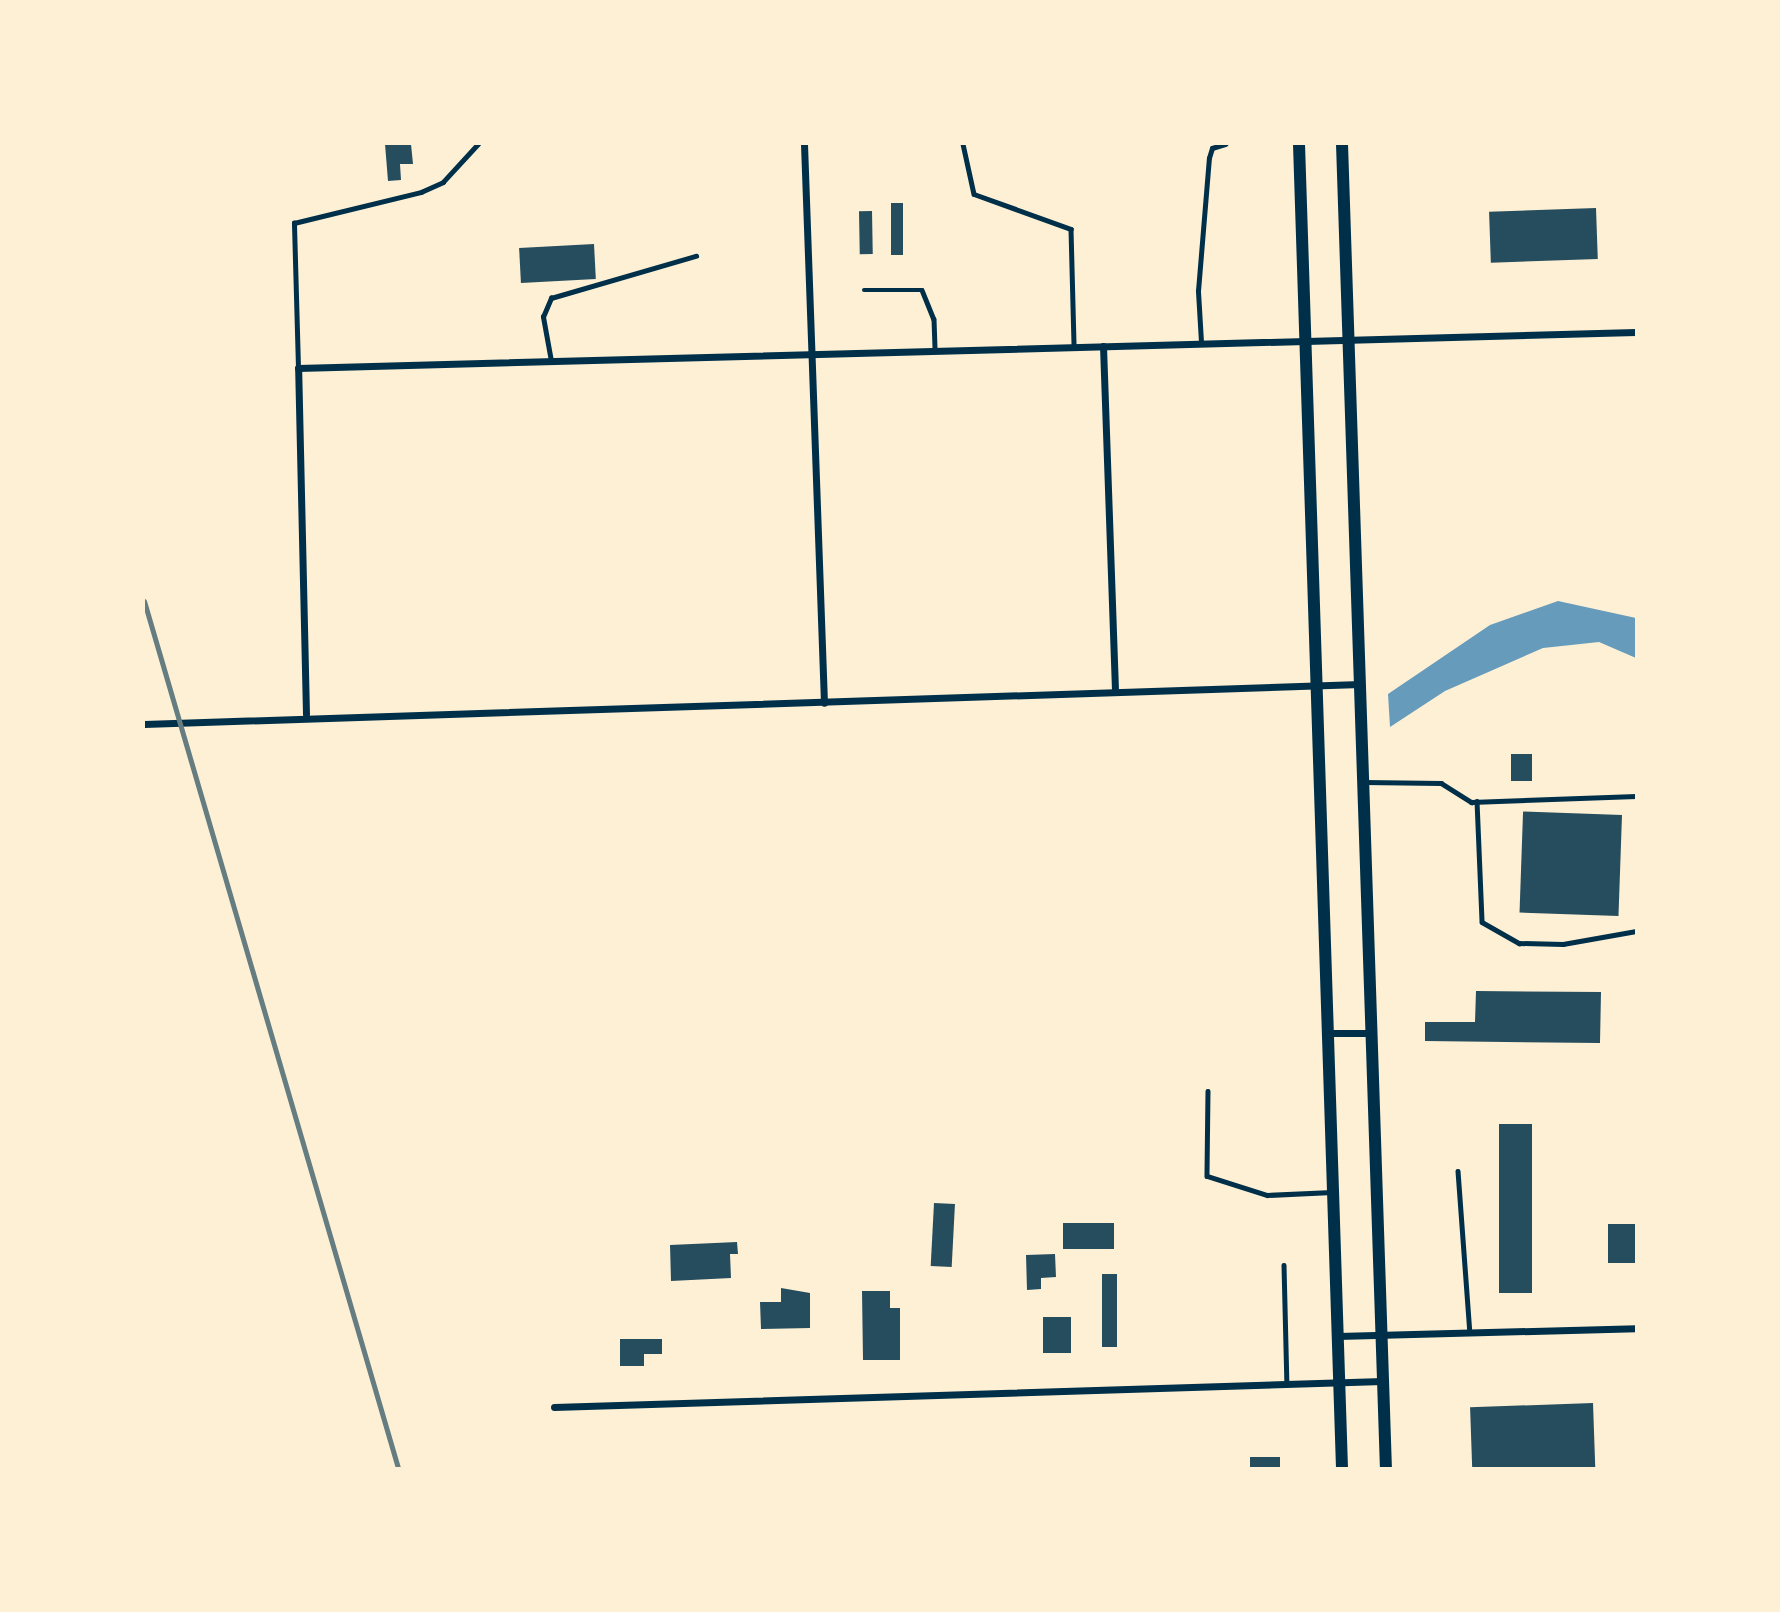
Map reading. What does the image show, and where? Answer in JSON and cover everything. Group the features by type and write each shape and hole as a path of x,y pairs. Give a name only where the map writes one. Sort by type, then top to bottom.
{"main road":[{"path":"1299,144 1342,1468"},
{"path":"1342,144 1385,1468"}],"street":[{"path":"804,144 809,353 824,703"},
{"path":"306,714 298,368 1103,346 1349,336 1636,332"},
{"path":"1103,346 1115,691"},
{"path":"144,724 306,714 824,703 1360,684"},
{"path":"1328,1034 1372,1032"},
{"path":"1338,1336 1636,1328"},
{"path":"554,1407 1383,1381"}],"lane":[{"path":"298,368 293,223 421,192 443,182 478,144"},
{"path":"963,144 974,194 1070,229 1074,346"},
{"path":"1201,342 1198,291 1209,158 1212,148 1225,144"},
{"path":"551,361 543,317 551,298 696,256"},
{"path":"864,290 922,290 934,320 935,350"},
{"path":"1363,782 1441,783 1477,801 1636,796"},
{"path":"1477,801 1482,922 1519,943 1563,944 1636,931"},
{"path":"1208,1091 1208,1176 1267,1195 1333,1192"},
{"path":"1458,1171 1470,1333"},
{"path":"1284,1265 1286,1384"}],"water":[{"path":"1558,601 1636,618 1636,658 1599,642 1543,648 1445,691 1390,727 1388,694 1490,625"}],"building":[{"path":"385,144 411,144 413,164 400,164 401,180 388,181"},
{"path":"891,203 903,203 903,255 891,255"},
{"path":"1596,208 1598,259 1491,263 1489,212"},
{"path":"859,211 872,211 873,254 860,254"},
{"path":"594,244 596,279 521,283 519,248"},
{"path":"1511,754 1532,754 1532,781 1511,781"},
{"path":"1523,812 1622,815 1618,916 1520,912"},
{"path":"1476,991 1601,992 1600,1043 1425,1041 1425,1022 1475,1022"},
{"path":"1499,1124 1532,1124 1532,1293 1499,1293"},
{"path":"934,1203 955,1204 952,1267 931,1266"},
{"path":"1063,1223 1114,1223 1114,1249 1063,1249"},
{"path":"1608,1224 1636,1224 1636,1263 1608,1263"},
{"path":"737,1242 738,1254 730,1254 731,1278 671,1281 670,1245"},
{"path":"1055,1254 1056,1277 1041,1278 1041,1289 1027,1290 1026,1255"},
{"path":"1102,1274 1117,1274 1117,1347 1102,1347"},
{"path":"781,1288 810,1293 810,1328 761,1329 760,1302 781,1302"},
{"path":"862,1291 890,1291 890,1308 900,1308 900,1360 863,1360"},
{"path":"1043,1317 1071,1317 1071,1353 1043,1353"},
{"path":"620,1339 662,1339 662,1354 644,1354 644,1366 620,1366"},
{"path":"1593,1403 1595,1468 1472,1468 1470,1407"},
{"path":"1250,1457 1280,1457 1280,1468 1250,1468"}],"railway":[{"path":"144,601 398,1468"}]}
